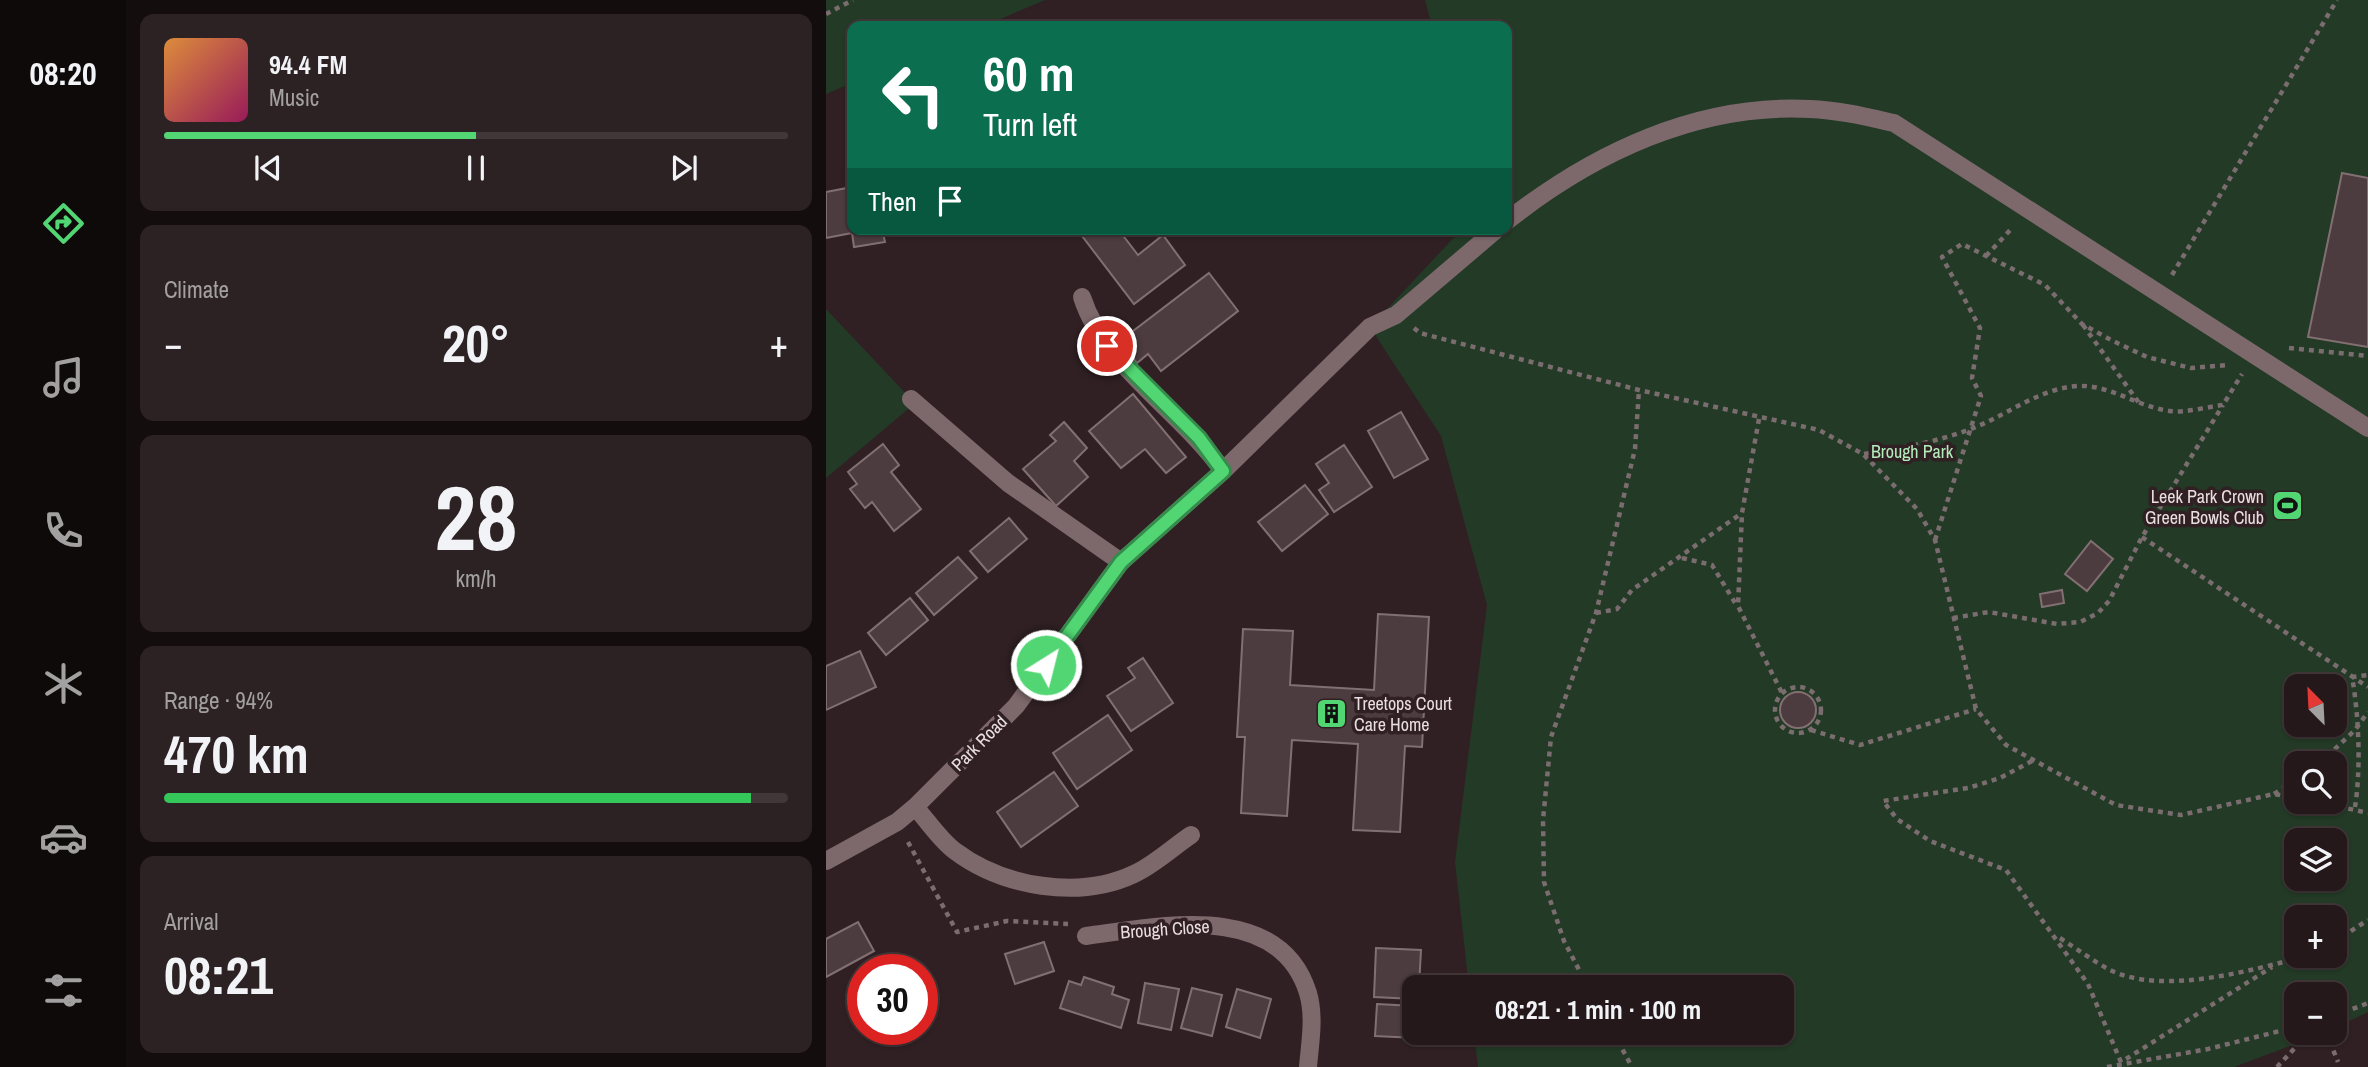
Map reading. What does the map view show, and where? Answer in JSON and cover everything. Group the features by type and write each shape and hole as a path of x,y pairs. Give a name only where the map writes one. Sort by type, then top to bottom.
{"street":[{"path":"1512,218 1615,151 1660,131 1713,116 1810,109 1894,123 2160,296 2251,359 2368,428"},
{"path":"1396,316 1490,235"},
{"path":"1082,297 1098,335 1199,438 1223,471"},
{"name":"Park Road","path":"826,861 897,822 915,807 1016,706 1121,562 1223,471 1370,327 1396,316"},
{"path":"911,399 1008,483 1121,562"},
{"path":"915,807 954,850 975,863 1018,881 1060,888 1096,886 1134,874 1191,835"},
{"name":"Brough Close","path":"1086,936 1197,923 1231,926 1278,950 1295,968 1308,992 1312,1019 1308,1067"}],"path":[{"path":"826,14 853,0"},
{"path":"2160,296 2337,0"},
{"path":"1986,256 2028,211"},
{"path":"1935,540 1981,396 1972,377 1980,328 1942,257 1962,244 2045,285 2082,324 2140,404"},
{"path":"1396,316 1420,333 1639,390 1759,419 1819,430 1863,454 1917,509 1935,540 1976,709 2006,745 2116,805 2181,815 2274,794 2284,788"},
{"path":"2082,324 2147,357 2191,368 2251,359"},
{"path":"2285,348 2368,356"},
{"path":"1952,618 1989,612 2057,624 2080,622 2098,613 2109,601 2143,537 2251,359"},
{"path":"1863,454 1904,448 1970,429 2045,394 2077,386 2107,389 2140,404 2172,411 2223,405"},
{"path":"1582,975 1564,941 1544,882 1543,820 1551,737 1596,612 1635,449 1639,390"},
{"path":"1738,606 1742,513 1759,419"},
{"path":"1596,612 1617,609 1632,590 1742,513"},
{"path":"2143,537 2368,687"},
{"path":"1681,558 1712,565 1738,606 1782,693"},
{"path":"2351,677 2368,675"},
{"path":"2351,677 2357,704 2355,730 2360,777 2355,807"},
{"path":"1796,687 1811,691 1817,696 1822,710 1811,730 1804,733 1789,732 1777,722 1775,707 1782,693 1796,687"},
{"path":"1811,730 1860,745 1976,709"},
{"path":"2333,751 2355,730 2368,712"},
{"path":"2032,761 2000,778 1968,788 1899,796 1883,801 1897,819 1930,841 2006,870 2088,984 2123,1064"},
{"path":"2274,794 2284,796"},
{"path":"2347,806 2368,813"},
{"path":"897,822 957,932 1007,921 1073,925 1086,936"},
{"path":"2347,934 2368,920"},
{"path":"2056,936 2112,971 2154,980 2232,976 2284,962"},
{"path":"2123,1064 2279,963"},
{"path":"2347,1011 2368,1003"},
{"path":"2107,1067 2208,1049 2284,1030"},
{"path":"1620,1045 1632,1067"},
{"path":"2277,1067 2298,1045"},
{"path":"2331,1045 2338,1062"}],"green space":[{"path":"826,0 1045,0 996,21 847,21 847,85 826,94"},
{"name":"Brough Park","path":"1425,0 2368,0 2368,1012 2347,1022 2347,982 2284,982 2284,1045 2293,1045 2234,1067 1478,1067 1475,1045 1794,1045 1794,975 1468,975 1455,862 1487,605 1441,436 1370,327 1456,235 1512,235 1512,21 1431,21"},
{"path":"826,309 911,399 913,405 826,478"}],"building":[{"path":"2342,173 2368,178 2368,347 2308,337"},
{"path":"847,188 847,234 826,238 826,192"},
{"path":"852,235 883,235 885,242 854,247"},
{"path":"1123,235 1138,255 1163,235 1185,265 1134,304 1082,236"},
{"path":"1209,273 1238,311 1161,371 1148,354 1137,363 1120,341"},
{"path":"1133,394 1186,457 1166,473 1145,449 1121,468 1089,431"},
{"path":"1401,412 1428,459 1394,478 1368,431"},
{"path":"1064,422 1087,448 1074,461 1088,477 1056,506 1023,469 1056,441 1050,435"},
{"path":"883,444 899,465 891,472 921,509 894,531 872,502 865,508 850,489 857,484 848,472"},
{"path":"1344,445 1372,487 1334,512 1319,490 1329,483 1316,464"},
{"path":"1305,485 1328,514 1282,551 1258,522"},
{"path":"1009,518 1027,539 988,572 970,551"},
{"path":"2091,541 2113,559 2087,591 2065,574"},
{"path":"958,557 977,578 934,615 916,593"},
{"path":"2062,590 2064,603 2042,607 2040,594"},
{"path":"910,598 928,620 886,655 868,633"},
{"name":"Treetops Court Care Home","path":"1378,614 1429,617 1422,747 1405,746 1400,832 1353,830 1358,744 1292,740 1287,816 1241,813 1245,737 1237,737 1243,629 1293,631 1290,685 1374,690"},
{"path":"860,651 876,687 826,710 826,666"},
{"path":"1143,658 1173,703 1131,731 1107,696 1135,678 1128,668"},
{"path":"1798,692 1811,697 1816,710 1811,723 1798,728 1785,723 1780,710 1785,697"},
{"path":"1108,715 1132,750 1077,789 1053,753"},
{"path":"1054,772 1078,806 1021,847 997,812"},
{"path":"858,922 874,951 868,954 847,954 847,966 826,977 826,939"},
{"path":"1044,942 1054,971 1015,984 1005,954"},
{"path":"1376,948 1421,950 1420,975 1402,975 1402,998 1374,997"},
{"path":"1084,977 1114,987 1112,994 1129,1000 1121,1028 1060,1008 1069,981 1081,985"},
{"path":"1145,983 1179,989 1171,1030 1138,1023"},
{"path":"1192,988 1222,995 1212,1036 1181,1028"},
{"path":"1237,989 1271,999 1260,1038 1226,1027"},
{"path":"1377,1004 1402,1005 1402,1037 1375,1036"}],"place":[{"name":"Leek Park Crown Green Bowls Club","path":"2287,506"},
{"name":"Treetops Court Care Home","path":"1331,713"}],"route":[{"path":"1046,665 1121,562 1223,471 1199,438 1107,346"}]}
